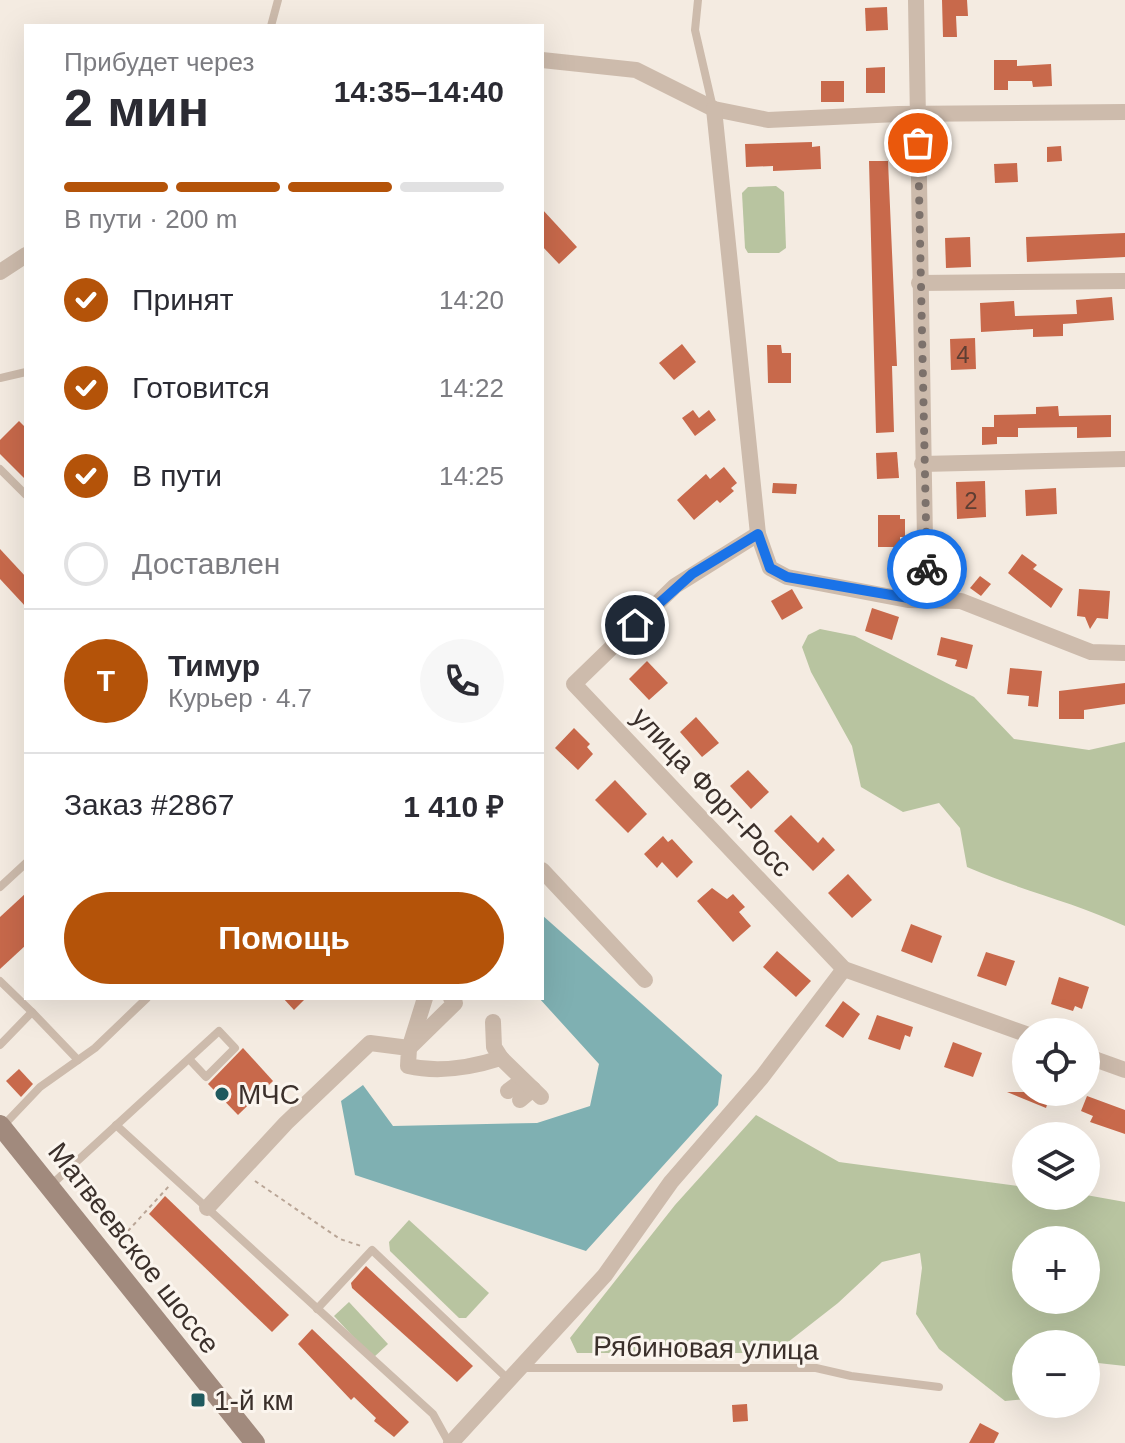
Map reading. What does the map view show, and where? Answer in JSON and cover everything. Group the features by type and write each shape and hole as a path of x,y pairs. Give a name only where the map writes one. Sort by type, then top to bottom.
{"main road":[{"name":"Матвеевское шоссе","path":"1,1127 255,1443"}],"street":[{"path":"916,0 926,601"},
{"path":"544,60 636,70 714,109 768,120 1125,112"},
{"path":"714,109 758,534 766,560 778,574 926,601 961,601 1091,652 1125,653"},
{"path":"0,272 24,256"},
{"path":"919,283 1125,281"},
{"path":"922,464 1125,459"},
{"name":"улица Форт-Росс","path":"758,534 675,586 574,684 844,969 1012,1029"},
{"path":"544,872 645,980"},
{"path":"450,1443 605,1275 671,1182 762,1077 844,969"},
{"path":"424,1000 409,1048 408,1066 430,1071 477,1072 501,1058"},
{"path":"409,1048 455,1003 453,1000"},
{"path":"493,1022 494,1047 525,1091"},
{"path":"207,1208 370,1043 409,1048"},
{"path":"1100,1061 1125,1070"}],"lane":[{"path":"272,24 278,0"},
{"path":"698,0 695,30 714,109"},
{"path":"0,378 24,372"},
{"path":"0,469 24,493"},
{"path":"0,887 24,865"},
{"path":"0,981 78,1060"},
{"path":"1,1127 40,1087 78,1060 145,1000"},
{"path":"0,1045 32,1012"},
{"path":"50,1187 219,1031 235,1048 206,1077 189,1059"},
{"path":"116,1125 433,1414 450,1443"},
{"path":"317,1309 372,1250 514,1374"},
{"name":"Рябиновая улица","path":"514,1374 816,1368 851,1376 939,1387"}],"path":[{"path":"241,1171 340,1239 372,1250"},
{"path":"112,1249 176,1179"}],"green space":[{"path":"776,186 784,192 786,248 779,253 748,253 745,248 742,193 748,187"},
{"path":"820,629 855,636 974,697 1014,739 1089,750 1125,742 1125,926 967,867 960,828 939,803 903,812 861,787 852,746 811,672 802,647 808,635"},
{"path":"756,1115 839,1162 1012,1185 1012,1210 1100,1210 1100,1198 1125,1202 1125,1366 1100,1363 1100,1330 1012,1330 1012,1400 1005,1401 939,1349 916,1314 922,1268 920,1253 882,1262 838,1303 774,1353 577,1353 570,1338 675,1205"},
{"path":"409,1220 489,1293 466,1318 459,1318 390,1251 389,1242"},
{"path":"349,1302 388,1344 373,1358 334,1316"}],"water":[{"path":"544,917 722,1075 718,1105 586,1251 355,1175 341,1101 363,1085 393,1126 537,1123 590,1106 599,1064 541,1000 544,1000"}],"building":[{"path":"942,0 967,0 968,16 956,16 957,37 943,37"},
{"path":"887,7 888,30 866,31 865,8"},
{"path":"994,60 1017,60 1017,66 1051,64 1052,86 1033,87 1032,81 1008,81 1008,90 994,90"},
{"path":"885,67 885,93 866,93 866,68"},
{"path":"821,81 844,81 844,102 821,102"},
{"path":"812,142 812,147 820,146 821,169 773,171 773,166 746,167 745,144"},
{"path":"1061,146 1062,161 1047,162 1047,147"},
{"path":"869,161 888,161 897,366 892,366 894,432 876,433"},
{"path":"1017,163 1018,182 995,183 994,164"},
{"path":"544,211 577,247 559,264 544,248"},
{"path":"1125,233 1125,257 1027,262 1026,237"},
{"path":"970,237 971,267 946,268 945,238"},
{"path":"1112,297 1114,320 1063,324 1063,336 1033,337 1033,329 981,332 980,303 1014,301 1015,316 1077,314 1076,300"},
{"path":"975,338 976,369 951,370 950,339"},
{"path":"682,344 696,362 674,380 659,363"},
{"path":"767,345 781,345 782,353 791,353 791,383 768,383"},
{"path":"1058,406 1059,416 1111,415 1111,437 1077,438 1077,427 1018,428 1018,437 997,437 997,444 982,445 982,427 994,427 994,415 1036,414 1036,407"},
{"path":"693,410 699,418 709,410 716,420 695,436 682,418"},
{"path":"19,421 24,426 24,478 0,454 0,440"},
{"path":"897,452 899,478 877,479 876,453"},
{"path":"724,467 737,483 731,488 734,491 720,503 717,500 694,520 677,500 706,474 710,479"},
{"path":"985,481 986,517 957,519 956,482"},
{"path":"773,483 797,484 796,494 772,493"},
{"path":"1056,488 1057,514 1026,516 1025,490"},
{"path":"878,515 900,515 900,519 905,519 905,537 900,537 900,547 878,547"},
{"path":"0,549 24,575 24,605 0,579"},
{"path":"1022,554 1037,565 1033,569 1063,589 1051,608 1008,573"},
{"path":"980,576 991,584 981,596 970,588"},
{"path":"792,589 803,608 782,620 771,601"},
{"path":"1079,589 1110,591 1108,619 1097,618 1090,629 1085,617 1077,616"},
{"path":"872,608 899,617 892,640 865,631"},
{"path":"941,637 973,645 967,669 955,666 957,660 937,655"},
{"path":"647,661 668,683 649,700 629,679"},
{"path":"1010,668 1042,671 1038,707 1028,706 1029,696 1007,694"},
{"path":"1125,683 1125,704 1084,710 1084,719 1059,719 1059,691"},
{"path":"696,717 719,743 702,757 680,732"},
{"path":"574,728 590,744 587,747 593,754 578,770 555,748"},
{"path":"748,770 769,792 751,809 730,786"},
{"path":"615,780 647,814 628,833 595,800"},
{"path":"791,815 818,843 823,837 835,850 813,871 774,831"},
{"path":"663,836 668,842 672,839 693,862 677,878 662,862 657,868 644,854"},
{"path":"848,874 872,900 852,918 828,893"},
{"path":"712,888 727,899 733,894 745,907 739,912 751,926 733,942 697,901"},
{"path":"24,895 24,947 0,969 0,917"},
{"path":"911,924 942,936 932,963 901,951"},
{"path":"777,951 811,981 796,997 763,967"},
{"path":"986,952 1015,961 1006,986 977,976"},
{"path":"1059,977 1089,987 1082,1009 1075,1006 1073,1011 1051,1004"},
{"path":"285,1000 304,1000 294,1010"},
{"path":"843,1001 860,1014 843,1038 825,1026"},
{"path":"877,1015 913,1027 910,1037 905,1035 900,1050 868,1039"},
{"path":"953,1042 982,1053 973,1077 944,1067"},
{"path":"243,1048 273,1081 238,1115 208,1084"},
{"path":"19,1069 33,1084 21,1097 6,1081"},
{"path":"1100,1101 1125,1110 1125,1134 1100,1125 1100,1122 1090,1122 1093,1116 1081,1111 1083,1106 1100,1106"},
{"path":"165,1196 289,1315 272,1332 149,1214"},
{"path":"366,1266 473,1366 457,1382 352,1288 351,1283"},
{"path":"312,1329 409,1422 394,1437 374,1421 376,1418 354,1397 351,1400 298,1344"},
{"path":"747,1404 748,1421 733,1422 732,1405"},
{"path":"980,1423 999,1433 994,1443 969,1443"}],"way so far":[{"path":"918,143 922,464 927,569"}],"place":[{"name":"МЧС","path":"222,1094"},
{"name":"1-й км","path":"198,1400"}],"route":[{"path":"635,625 675,586 758,534 770,568 787,577 926,601 927,569"}]}
